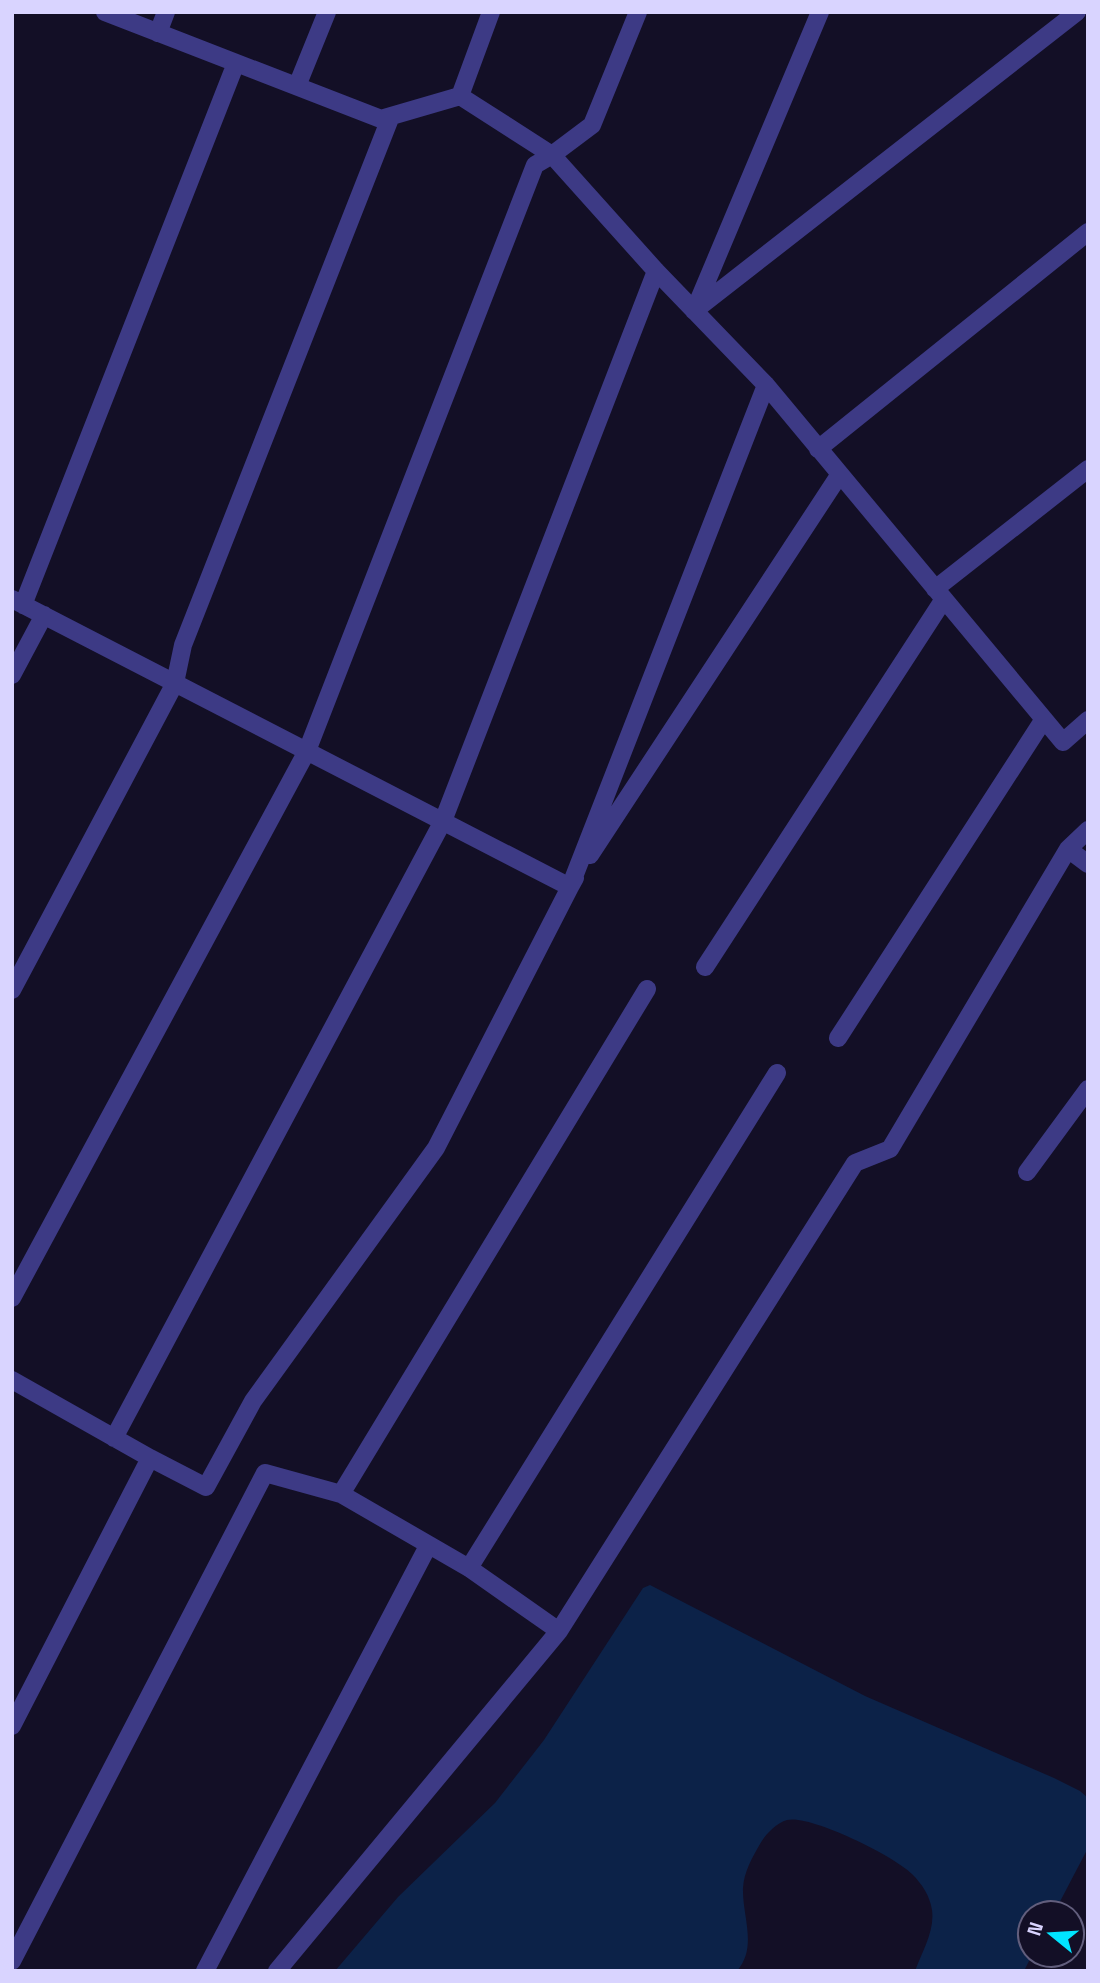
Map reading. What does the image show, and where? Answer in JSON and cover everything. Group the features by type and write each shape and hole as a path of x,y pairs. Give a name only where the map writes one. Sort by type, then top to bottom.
{"street":[{"path":"104,12 381,119 460,96 552,155 656,271 765,385 1063,742 1088,720"},
{"path":"158,33 166,12"},
{"path":"297,86 327,12"},
{"path":"460,96 491,12"},
{"path":"12,1298 307,751 535,164 552,155 592,125 638,12"},
{"path":"694,311 820,12"},
{"path":"694,311 1077,12"},
{"path":"236,63 18,602 570,887"},
{"path":"12,990 175,683 183,645 391,116"},
{"path":"818,449 1088,232"},
{"path":"114,1438 443,821 656,271"},
{"path":"12,1380 206,1487 253,1401 436,1148 570,887 765,385"},
{"path":"705,967 939,594 1088,468"},
{"path":"570,887 840,474"},
{"path":"12,675 44,615"},
{"path":"838,1038 1044,719"},
{"path":"276,1971 559,1630 855,1163 890,1149 1068,849 1088,830"},
{"path":"1068,849 1088,864"},
{"path":"341,1494 647,989"},
{"path":"469,1569 777,1073"},
{"path":"1027,1172 1088,1089"},
{"path":"12,1726 150,1458"},
{"path":"12,1961 265,1473 341,1494 469,1569 559,1630"},
{"path":"205,1971 428,1546"}],"water":[{"path":"650,1585 865,1696 1054,1778 1088,1798 1088,1848 1061,1899 1016,1899 1016,1969 1025,1969 1024,1971 915,1971 930,1934 932,1918 929,1900 919,1882 903,1867 852,1838 814,1824 787,1820 771,1830 762,1841 745,1876 743,1899 748,1942 747,1952 737,1971 335,1971 398,1897 495,1803 544,1740 643,1588"}]}
